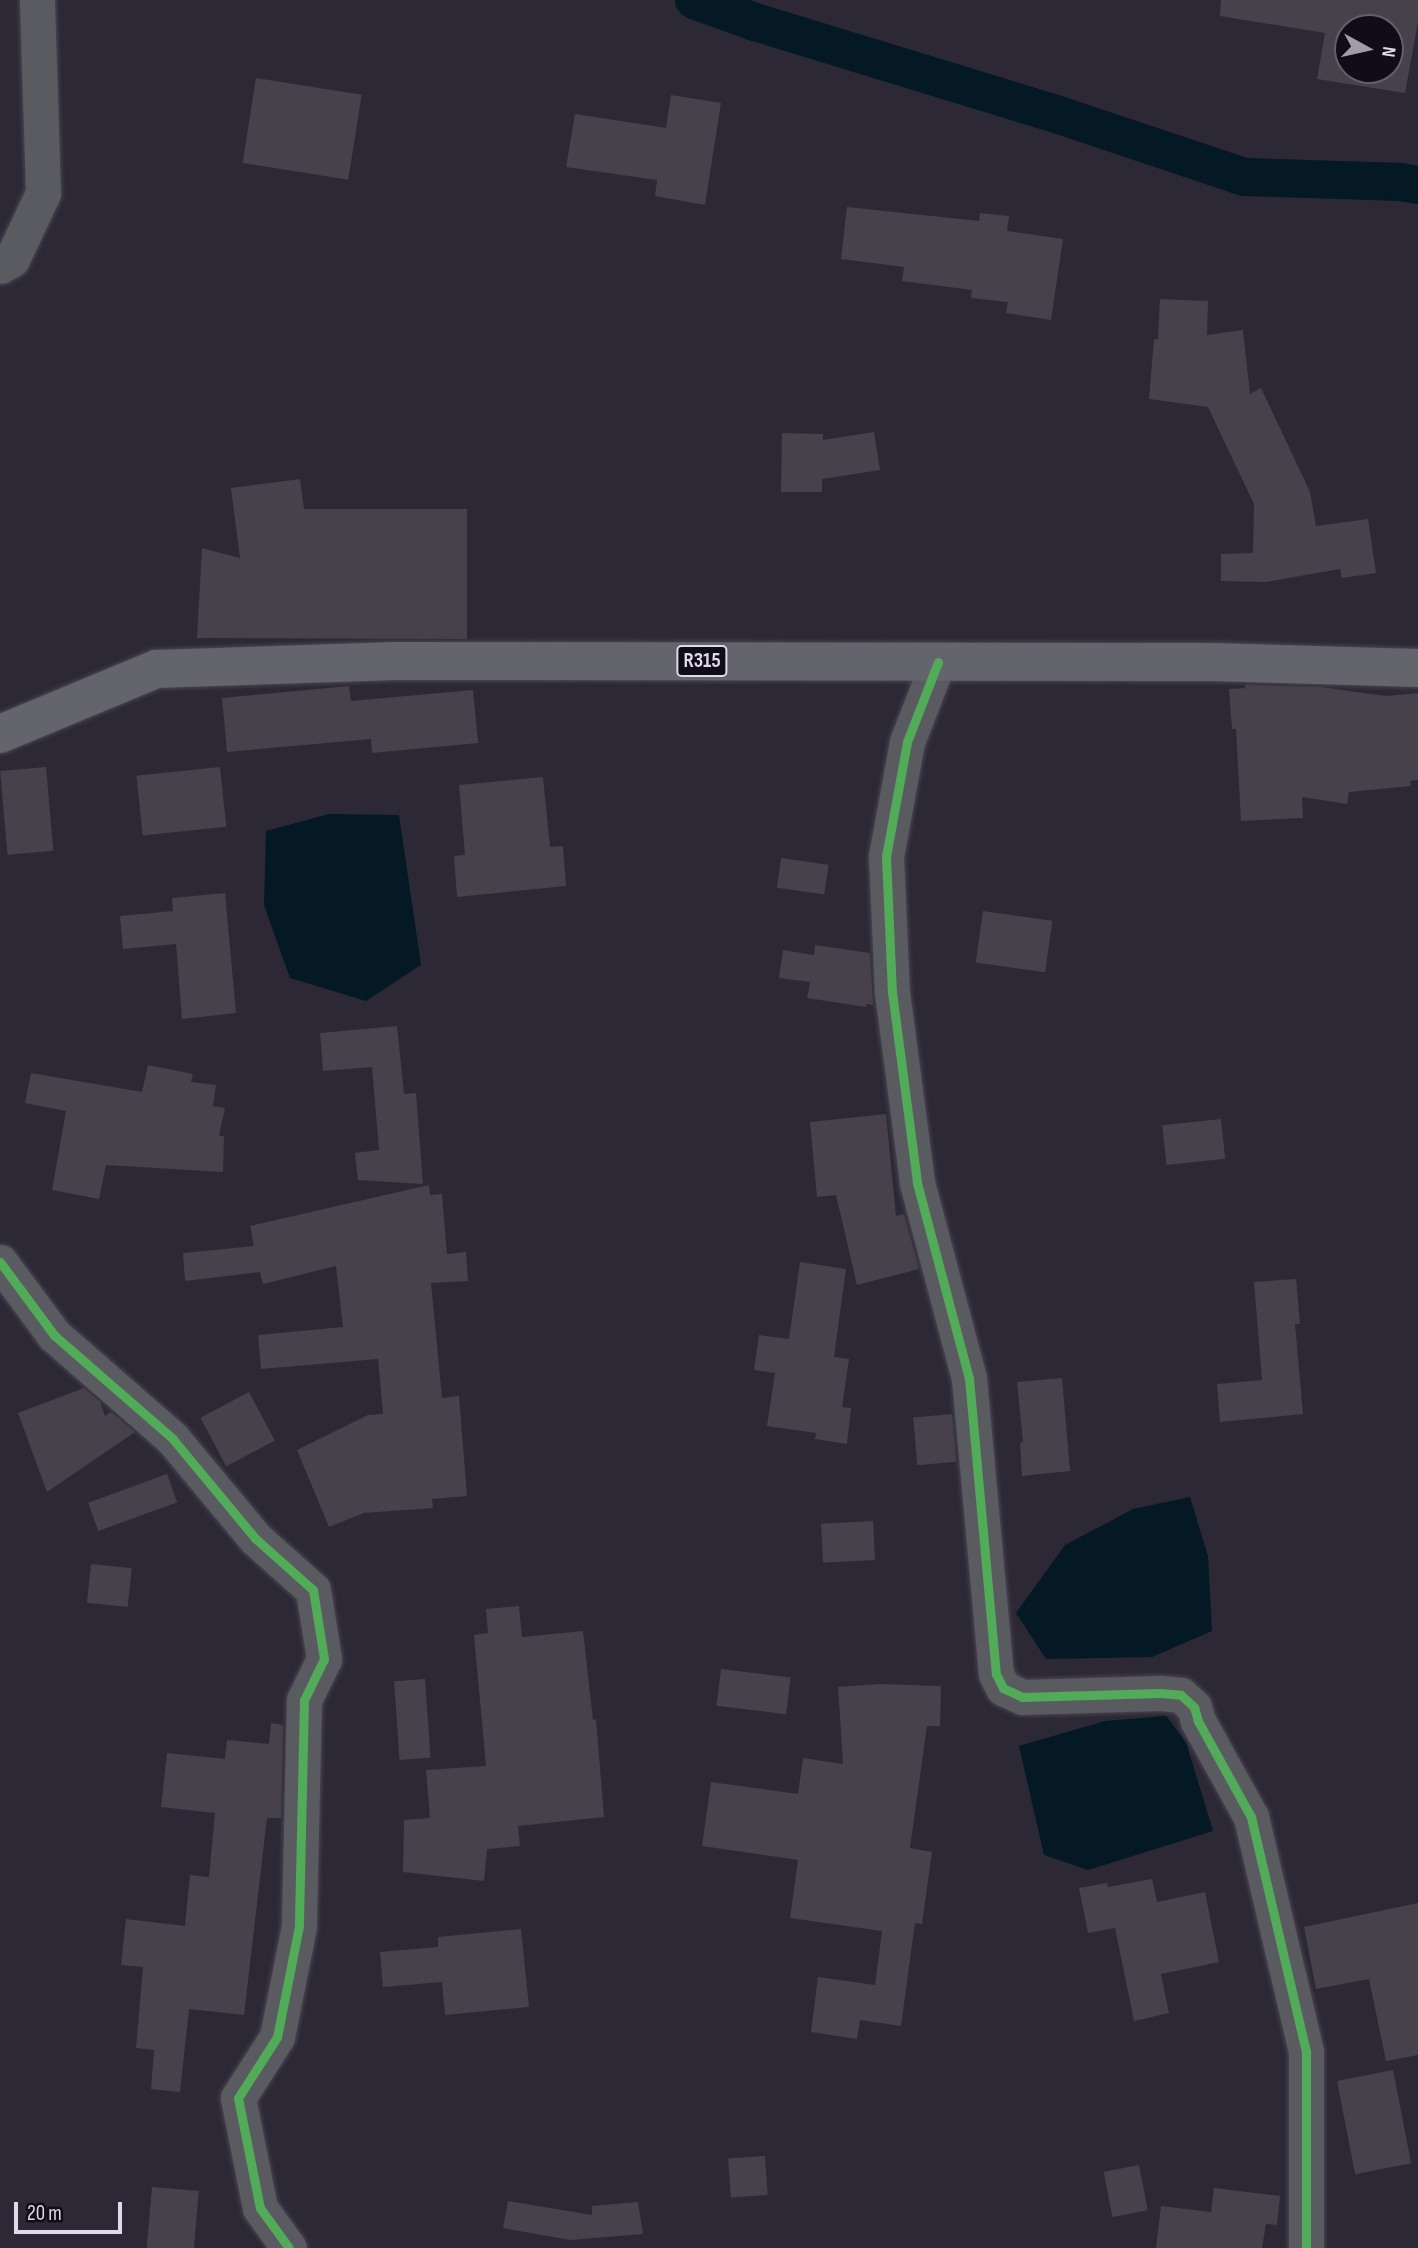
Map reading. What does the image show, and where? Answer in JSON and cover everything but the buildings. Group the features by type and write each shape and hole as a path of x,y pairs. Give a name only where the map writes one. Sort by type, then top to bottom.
{"main road":[{"name":"R315","path":"0,734 156,669 395,661 1213,662 1418,668"}],"street":[{"path":"0,265 12,259 43,193 37,0"},
{"path":"937,662 907,742 886,856 892,992 917,1183 969,1378 996,1674 1003,1688 1022,1698 1171,1694 1181,1695 1194,1707 1198,1721 1251,1817 1306,2052 1306,2248"},
{"path":"0,1262 54,1335 172,1438 256,1539 313,1590 324,1659 303,1700 299,1926 277,2037 238,2098 260,2208 289,2248"}],"water":[{"path":"329,814 399,815 421,965 366,1001 290,978 264,905 266,831"},
{"path":"1190,1497 1208,1556 1212,1631 1152,1657 1046,1659 1016,1613 1065,1545 1133,1509"},
{"path":"1166,1716 1186,1742 1213,1831 1088,1870 1044,1855 1019,1746 1105,1721"}],"waterway":[{"path":"694,0 755,22 1047,111 1244,177 1401,182 1418,185"}],"cycle path":[{"path":"938,662 907,742 886,856 892,992 917,1183 969,1378 996,1674 1003,1688 1022,1697 1160,1693 1181,1695 1194,1707 1198,1721 1251,1817 1306,2052 1306,2248"},
{"path":"0,1262 54,1335 172,1438 256,1539 313,1590 324,1659 304,1700 299,1926 277,2037 238,2098 260,2208 289,2248"}]}
